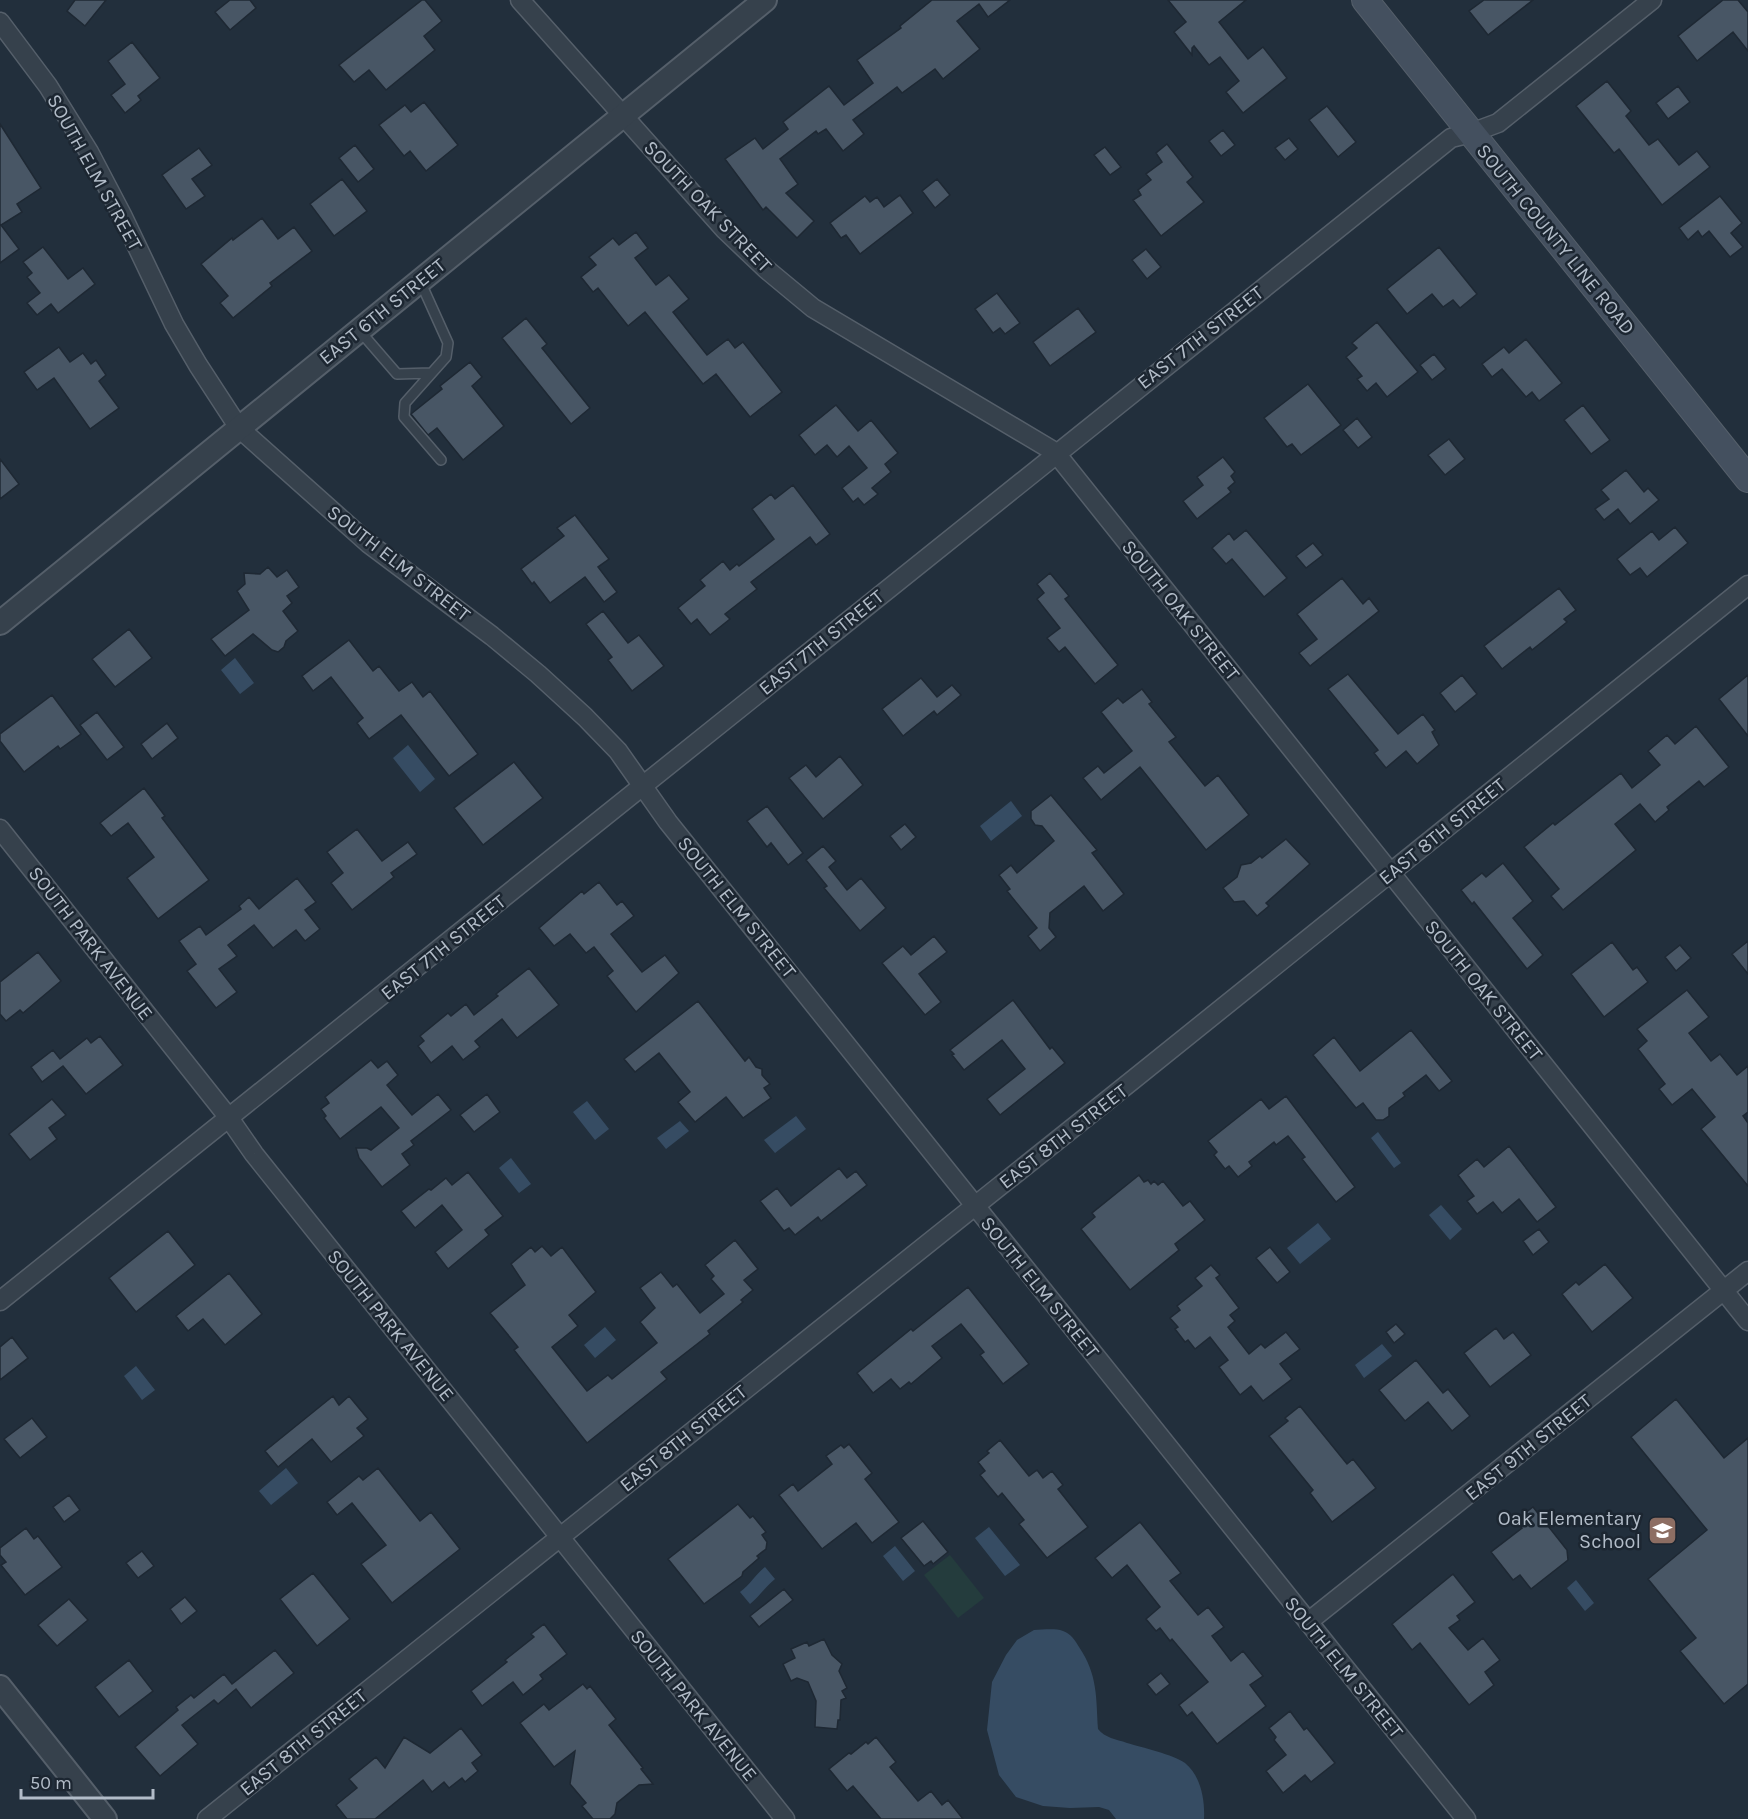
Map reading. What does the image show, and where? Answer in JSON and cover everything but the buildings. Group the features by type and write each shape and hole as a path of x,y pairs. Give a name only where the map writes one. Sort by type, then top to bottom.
{"main road":[{"name":"SOUTH COUNTY LINE ROAD","path":"1365,0 1748,479"}],"street":[{"name":"SOUTH OAK STREET","path":"520,0 725,230 766,269 813,308 1055,452 1748,1321"},
{"name":"EAST 6TH STREET","path":"0,623 765,0"},
{"name":"EAST 7TH STREET","path":"0,1301 643,786 1055,452 1451,138 1498,123 1652,0"},
{"name":"SOUTH ELM STREET","path":"0,22 48,86 89,152 174,324 239,428 368,543 492,636 538,674 618,751 676,831 1466,1819"},
{"name":"EAST 8TH STREET","path":"207,1819 1748,585"},
{"name":"SOUTH PARK AVENUE","path":"0,829 229,1118 254,1154 785,1819"},
{"name":"EAST 9TH STREET","path":"1308,1622 1748,1271"},
{"path":"0,1687 105,1819"}],"lane":[{"path":"420,281 448,343 446,357 405,403 404,417 441,460"},
{"path":"360,330 397,374 431,373"}],"green space":[{"path":"950,1555 984,1598 958,1618 924,1575"}],"water":[{"path":"235,658 254,683 240,694 221,670"},
{"path":"408,745 435,779 420,792 393,758"},
{"path":"1011,801 1022,816 991,841 980,826"},
{"path":"587,1101 609,1129 595,1140 573,1112"},
{"path":"796,1116 806,1129 775,1153 764,1140"},
{"path":"680,1121 689,1131 666,1149 657,1138"},
{"path":"1378,1132 1401,1163 1394,1168 1371,1138"},
{"path":"511,1158 531,1184 519,1193 499,1168"},
{"path":"1441,1205 1462,1229 1450,1240 1429,1215"},
{"path":"1318,1223 1331,1239 1300,1264 1287,1248"},
{"path":"605,1327 616,1340 595,1358 584,1345"},
{"path":"1382,1344 1392,1356 1364,1378 1355,1365"},
{"path":"136,1366 155,1390 142,1400 124,1376"},
{"path":"286,1468 298,1483 271,1505 259,1491"},
{"path":"989,1527 1020,1565 1005,1576 975,1538"},
{"path":"895,1546 915,1571 903,1581 883,1556"},
{"path":"765,1567 775,1579 750,1604 740,1592"},
{"path":"1576,1580 1594,1603 1585,1611 1567,1588"},
{"path":"1034,1630 1063,1631 1076,1642 1093,1677 1098,1729 1101,1732 1111,1738 1173,1757 1190,1768 1201,1789 1204,1819 1116,1819 1109,1810 1099,1807 1043,1806 1016,1797 999,1775 987,1730 992,1682 1017,1640"}],"place":[{"name":"Oak Elementary School","path":"1662,1530"}]}
